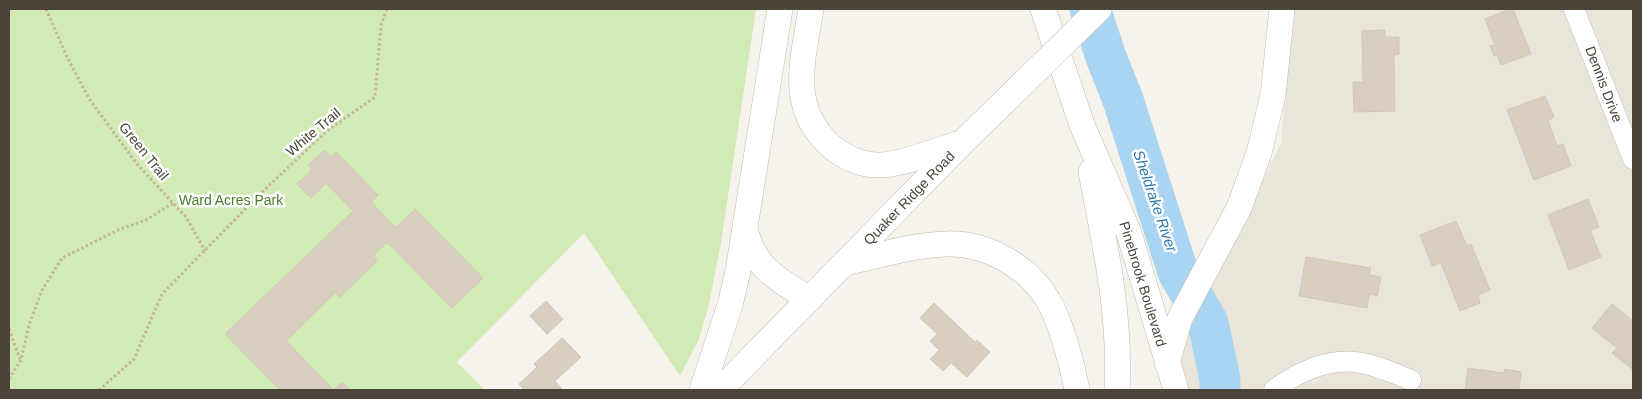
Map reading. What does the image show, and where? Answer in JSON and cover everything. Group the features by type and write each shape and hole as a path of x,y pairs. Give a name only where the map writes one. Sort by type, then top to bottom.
{"street":[{"path":"702,390 730,305 738,272 780,9"},
{"path":"811,9 800,76 801,94 805,110 813,127 837,152 867,164 882,165 898,162 964,141"},
{"name":"Pinebrook Boulevard","path":"1044,9 1082,125 1129,234 1176,390"},
{"name":"Quaker Ridge Road","path":"720,390 964,141 1099,9"},
{"path":"1167,363 1180,318 1239,208 1249,182 1267,123 1273,95 1282,9"},
{"name":"Dennis Drive","path":"1574,9 1633,159"},
{"name":"Pinebrook Boulevard","path":"1082,125 1111,281 1117,342 1117,390"},
{"path":"745,229 749,246 769,272 781,282 810,299"},
{"path":"845,263 924,246 947,244 969,246 1008,260 1039,286 1049,301 1067,349 1077,390"},
{"path":"1274,390 1288,380 1309,370 1346,362 1373,366 1411,380"}],"path":[{"name":"Green Trail","path":"46,9 68,59 90,100 137,164 186,217 205,251"},
{"name":"White Trail","path":"205,251 263,191 328,130 375,96 381,25 387,9"},
{"path":"9,378 20,360 29,325 42,290 62,258 118,230 146,220 172,203"},
{"path":"99,390 134,359 162,294 205,251"},
{"path":"9,329 20,360"}],"shaded area":[{"path":"1291,9 1633,9 1633,390 1186,390 1176,360 1281,143"}],"green space":[{"name":"Ward Acres Park","path":"9,9 756,9 721,243 709,304 699,339 680,376 584,233 457,362 485,390 9,390"}],"building":[{"path":"1513,9 1531,54 1501,65 1497,55 1494,56 1490,46 1495,45 1485,19"},
{"path":"1385,30 1385,37 1399,37 1399,54 1394,55 1395,111 1354,112 1353,82 1363,82 1362,31"},
{"path":"1545,96 1554,117 1548,120 1557,146 1563,144 1571,166 1534,180 1507,110"},
{"path":"325,150 331,157 336,152 378,195 371,202 396,228 415,209 483,278 452,308 387,242 373,256 377,261 340,297 335,293 286,341 334,390 280,390 225,334 353,211 326,183 311,198 297,184 312,170 308,165"},
{"path":"1588,199 1599,227 1590,230 1601,257 1569,270 1548,215"},
{"path":"1456,221 1467,246 1471,244 1490,290 1478,295 1480,303 1460,311 1441,263 1432,266 1420,235"},
{"path":"1306,257 1371,268 1369,275 1381,277 1377,296 1369,294 1367,308 1299,296"},
{"path":"546,301 563,319 547,334 530,316"},
{"path":"934,303 975,342 977,340 990,352 967,377 951,363 943,371 930,359 939,350 930,341 937,334 920,318"},
{"path":"1612,304 1633,321 1632,369 1612,353 1617,348 1592,328"},
{"path":"562,338 581,357 555,381 562,389 524,390 519,384 537,367 534,364"},
{"path":"1468,368 1504,373 1505,369 1521,372 1519,390 1465,390"},
{"path":"342,382 350,390 334,390"}],"waterway":[{"name":"Sheldrake River","path":"1090,9 1123,100 1178,272 1208,323 1220,379 1220,390"}]}
